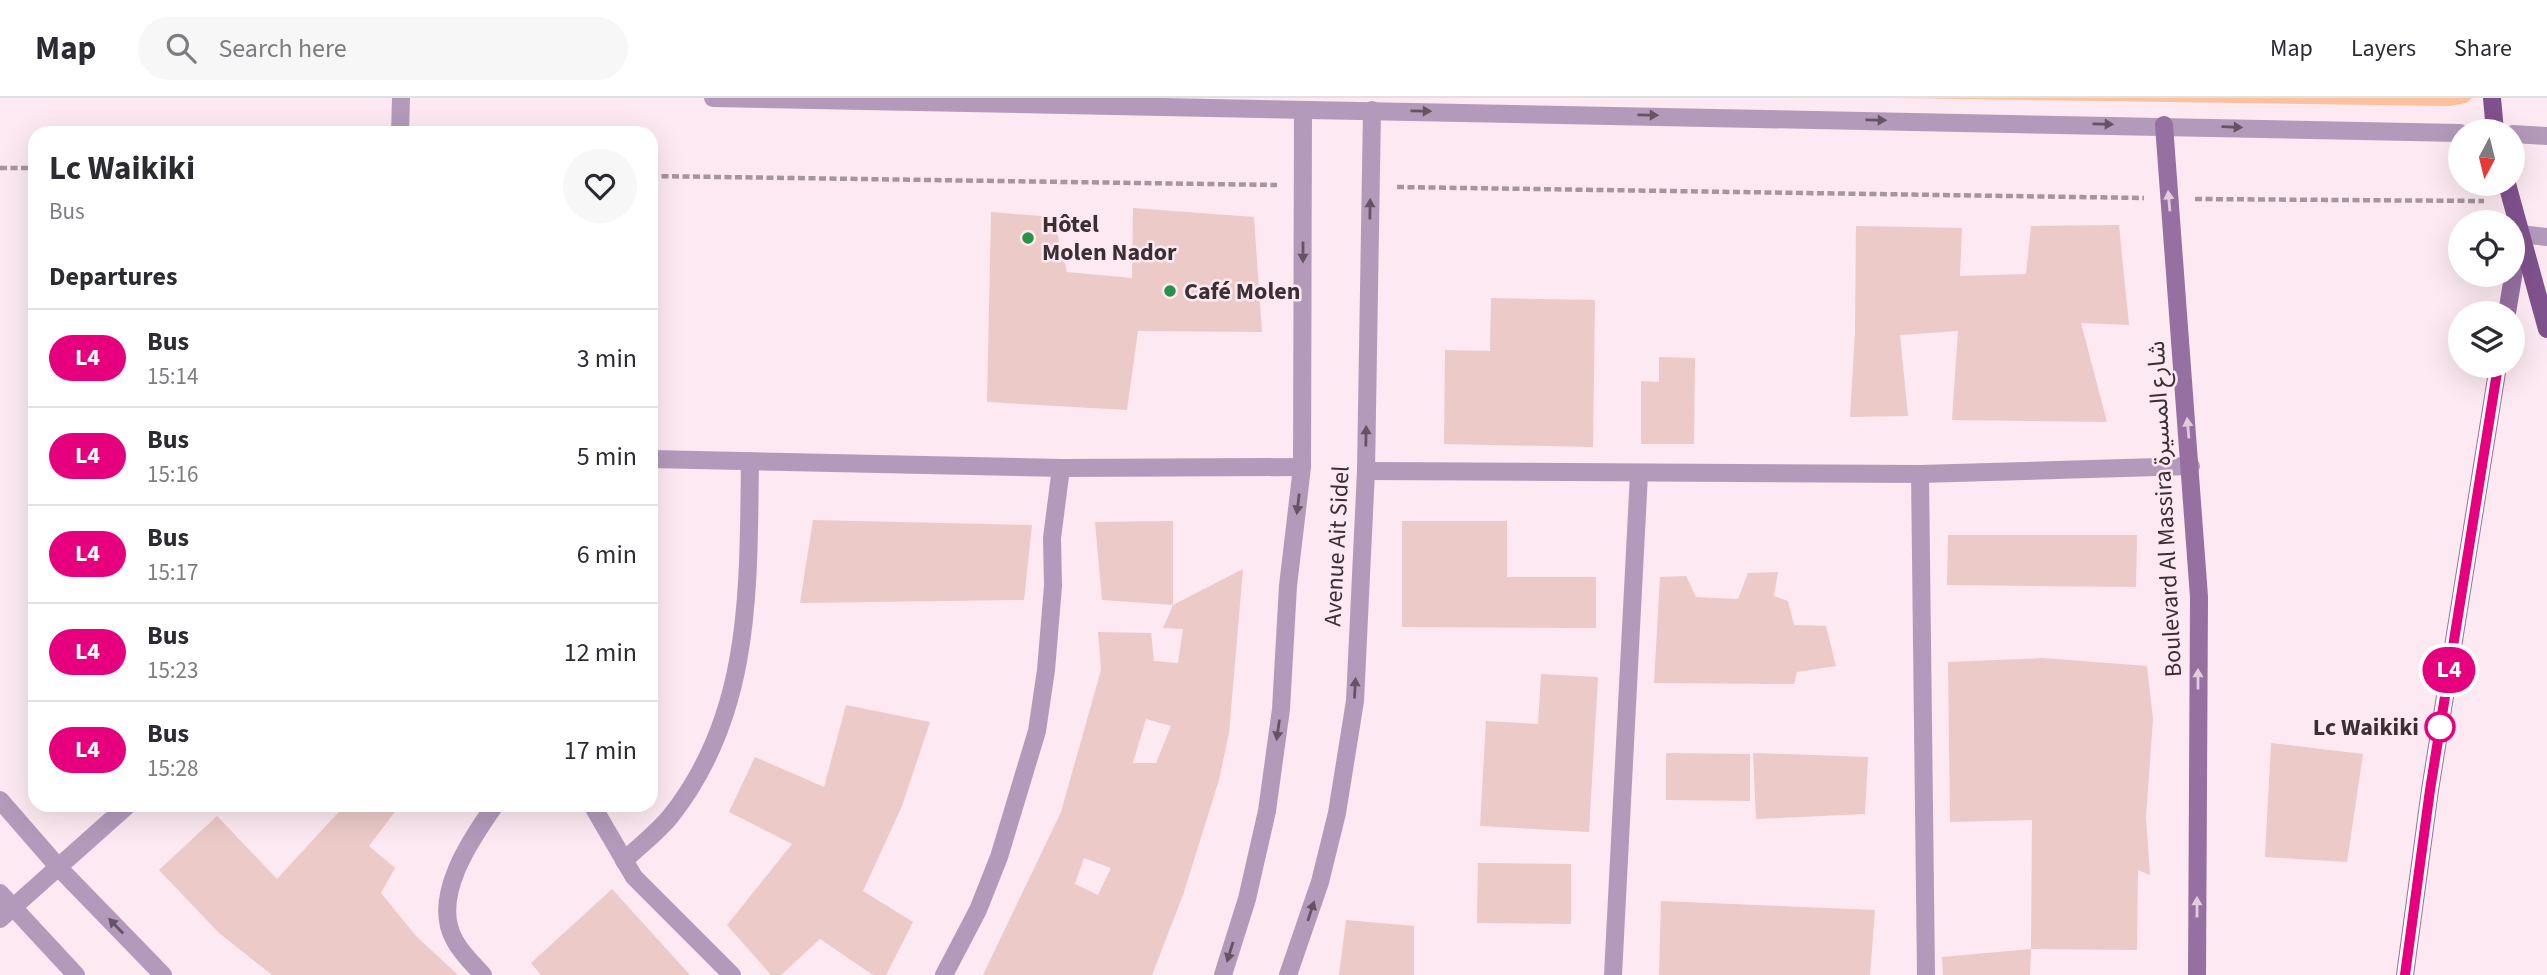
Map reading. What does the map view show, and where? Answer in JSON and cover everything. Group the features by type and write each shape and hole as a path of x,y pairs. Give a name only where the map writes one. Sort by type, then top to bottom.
{"main road":[{"path":"2492,98 2494,119"},
{"name":"Boulevard Al Massira شارع المسيرة","path":"2164,125 2199,597 2197,975"},
{"path":"2525,252 2547,329"},
{"path":"2405,975 2430,790 2496,378"}],"street":[{"path":"400,126 401,98"},
{"path":"713,98 1372,104 2448,133"},
{"name":"Avenue Ait Sidel","path":"1223,975 1247,899 1267,811 1281,709 1288,586 1302,467 1303,104"},
{"name":"Avenue Ait Sidel","path":"1288,975 1326,859 1337,813 1354,701 1366,471 1372,104"},
{"path":"2525,135 2547,136"},
{"path":"2525,235 2547,237"},
{"path":"658,459 1061,468 1302,467"},
{"path":"624,861 669,818 694,781 717,735 737,676 748,593 750,461"},
{"path":"1366,471 1920,474 2191,466"},
{"path":"944,975 978,910 999,857 1037,731 1046,670 1053,586 1052,538 1061,468"},
{"path":"1613,975 1639,474"},
{"path":"1920,474 1926,975"},
{"path":"0,800 60,869 163,975"},
{"path":"6,913 60,869 121,812"},
{"path":"483,975 453,939 447,920 449,899 460,861 491,812"},
{"path":"596,812 624,861 646,891 732,975"},
{"path":"0,893 6,913 76,975"}],"path":[{"path":"0,168 28,168"},
{"path":"658,176 1303,185"},
{"path":"1370,187 2169,198 2448,193"}],"shaded area":[{"path":"1894,98 2472,98 2466,103 2450,106"}],"building":[{"path":"1133,208 1254,217 1262,332 1138,331 1127,410 987,402 991,212 1053,217 1067,272 1132,278"},
{"path":"2119,225 2129,325 2081,323 2107,422 1952,420 1958,331 1900,335 1908,416 1850,417 1855,333 1856,226 1962,228 1960,276 2026,274 2031,226"},
{"path":"1491,298 1595,300 1593,447 1444,444 1445,350 1490,351"},
{"path":"1659,357 1695,358 1694,444 1641,444 1641,381 1659,382"},
{"path":"813,520 1032,525 1024,600 800,603"},
{"path":"1173,521 1173,605 1102,600 1095,522"},
{"path":"1402,521 1507,521 1507,577 1596,577 1596,628 1402,627"},
{"path":"1948,535 2137,535 2136,587 1947,585"},
{"path":"1243,569 1229,733 1219,780 1183,895 1152,975 983,975 1061,812 1101,670 1098,632 1151,633 1154,661 1178,663 1183,629 1163,628 1173,605","holes":["1146,719 1171,726 1156,763 1133,763","1084,858 1111,868 1098,895 1075,884"]},
{"path":"1778,572 1774,596 1788,601 1794,625 1826,626 1836,666 1797,672 1794,684 1654,683 1660,577 1686,576 1696,597 1738,599 1748,573"},
{"path":"2043,658 2147,666 2153,719 2146,817 2150,875 2138,870 2137,950 2031,949 2032,820 1950,822 1948,662"},
{"path":"1541,674 1598,677 1589,832 1480,826 1486,721 1538,724"},
{"path":"846,705 930,722 902,806 863,891 913,922 886,975 873,975 820,939 781,975 771,975 727,925 792,844 729,812 755,757 824,787"},
{"path":"2271,743 2363,754 2347,862 2265,857"},
{"path":"1666,753 1750,754 1750,801 1666,800"},
{"path":"1753,753 1868,757 1865,814 1756,819"},
{"path":"339,812 395,812 369,846 395,868 381,893 416,936 458,975 272,975 219,933 159,870 217,816 277,879"},
{"path":"1478,863 1571,864 1571,924 1477,923"},
{"path":"612,889 690,975 541,975 531,963"},
{"path":"1661,901 1875,910 1870,975 1659,975"},
{"path":"1346,920 1414,926 1414,975 1339,975"},
{"path":"2031,949 2030,975 1943,975 1942,957"}],"bus line":[{"name":"L4","path":"2405,975 2430,790 2496,378"}],"place":[{"name":"Hôtel Molen Nador","path":"1028,238"},
{"name":"Café Molen","path":"1170,291"},
{"name":"Lc Waikiki","path":"2440,727"}]}
